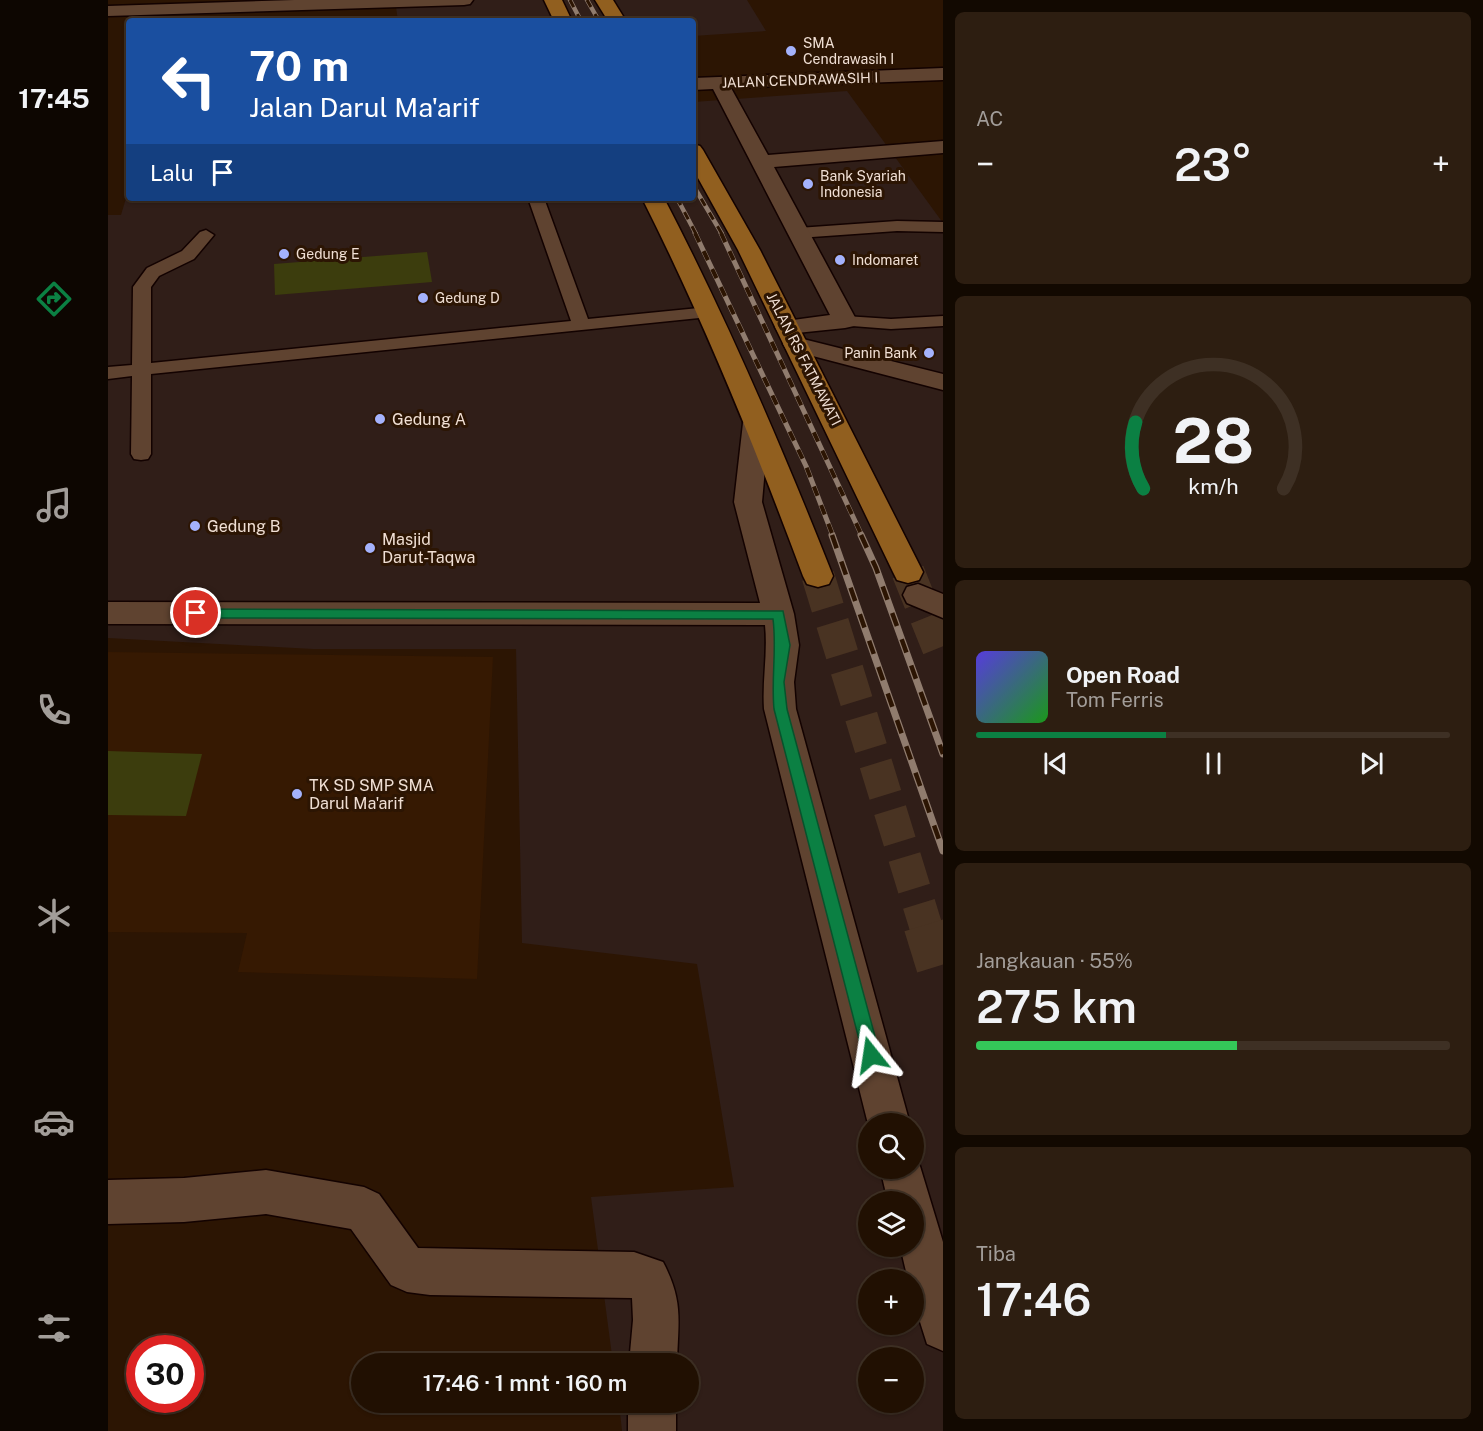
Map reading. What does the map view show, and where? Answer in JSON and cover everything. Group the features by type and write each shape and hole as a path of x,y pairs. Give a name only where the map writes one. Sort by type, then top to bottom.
{"main road":[{"path":"553,0 562,18"},
{"path":"604,0 615,18"},
{"name":"JALAN RS FATMAWATI","path":"696,155 749,250 923,591"},
{"path":"654,201 739,377 818,576"}],"street":[{"path":"111,7 464,0"},
{"name":"JALAN CENDRAWASIH I","path":"696,84 943,74"},
{"path":"719,84 845,321 791,336"},
{"path":"761,162 943,147"},
{"path":"791,336 943,382"},
{"path":"756,423 748,502 779,614 783,645 778,682 780,709 886,1113"},
{"path":"108,613 779,614"},
{"path":"108,1202 184,1200 266,1192 364,1209 394,1254 407,1269 429,1272 634,1275 647,1278 654,1289 657,1301 654,1353"},
{"path":"924,1255 943,1328"},
{"path":"652,1413 652,1431"}],"lane":[{"path":"537,201 581,324"},
{"path":"798,233 897,226 943,227"},
{"path":"141,454 142,287 153,272 188,255 206,235"},
{"path":"108,373 709,312"},
{"path":"845,321 891,324 943,321"}],"shaded area":[{"path":"395,0 747,0 766,31 696,36 696,18 398,18"},
{"path":"847,91 943,223 943,1431 622,1431 620,1413 699,1413 699,1353 612,1353 591,1197 734,1187 697,964 522,943 516,649 313,649 108,638 108,215 121,215 126,198 126,201 696,201 696,102"},
{"path":"427,252 432,282 275,295 274,264"},
{"name":"TK SD SMP SMA Darul Ma'arif","path":"108,652 493,657 477,979 238,972 247,933 108,932"},
{"path":"108,751 202,754 186,816 108,815"}],"tunnel":[{"path":"908,572 943,659"},
{"path":"818,576 926,927"},
{"path":"925,925 943,983"}],"railway":[{"path":"570,0 579,18"},
{"path":"587,0 597,18"},
{"path":"696,190 722,234"},
{"path":"679,201 696,234"},
{"path":"695,233 806,466 833,536"},
{"path":"721,233 862,536"},
{"path":"832,535 943,851"},
{"path":"861,535 876,568 943,754"}],"place":[{"name":"SMA Cendrawasih I","path":"791,51"},
{"name":"Bank Syariah Indonesia","path":"808,184"},
{"name":"Gedung E","path":"284,254"},
{"name":"Indomaret","path":"840,260"},
{"name":"Gedung D","path":"423,298"},
{"name":"Panin Bank","path":"929,353"},
{"name":"Gedung A","path":"380,419"},
{"name":"Gedung B","path":"195,526"},
{"name":"Masjid Darut-Taqwa","path":"370,548"},
{"name":"TK SD SMP SMA Darul Ma'arif","path":"297,794"}],"route":[{"path":"196,613 779,614 783,645 778,682 780,709 871,1055"}]}
